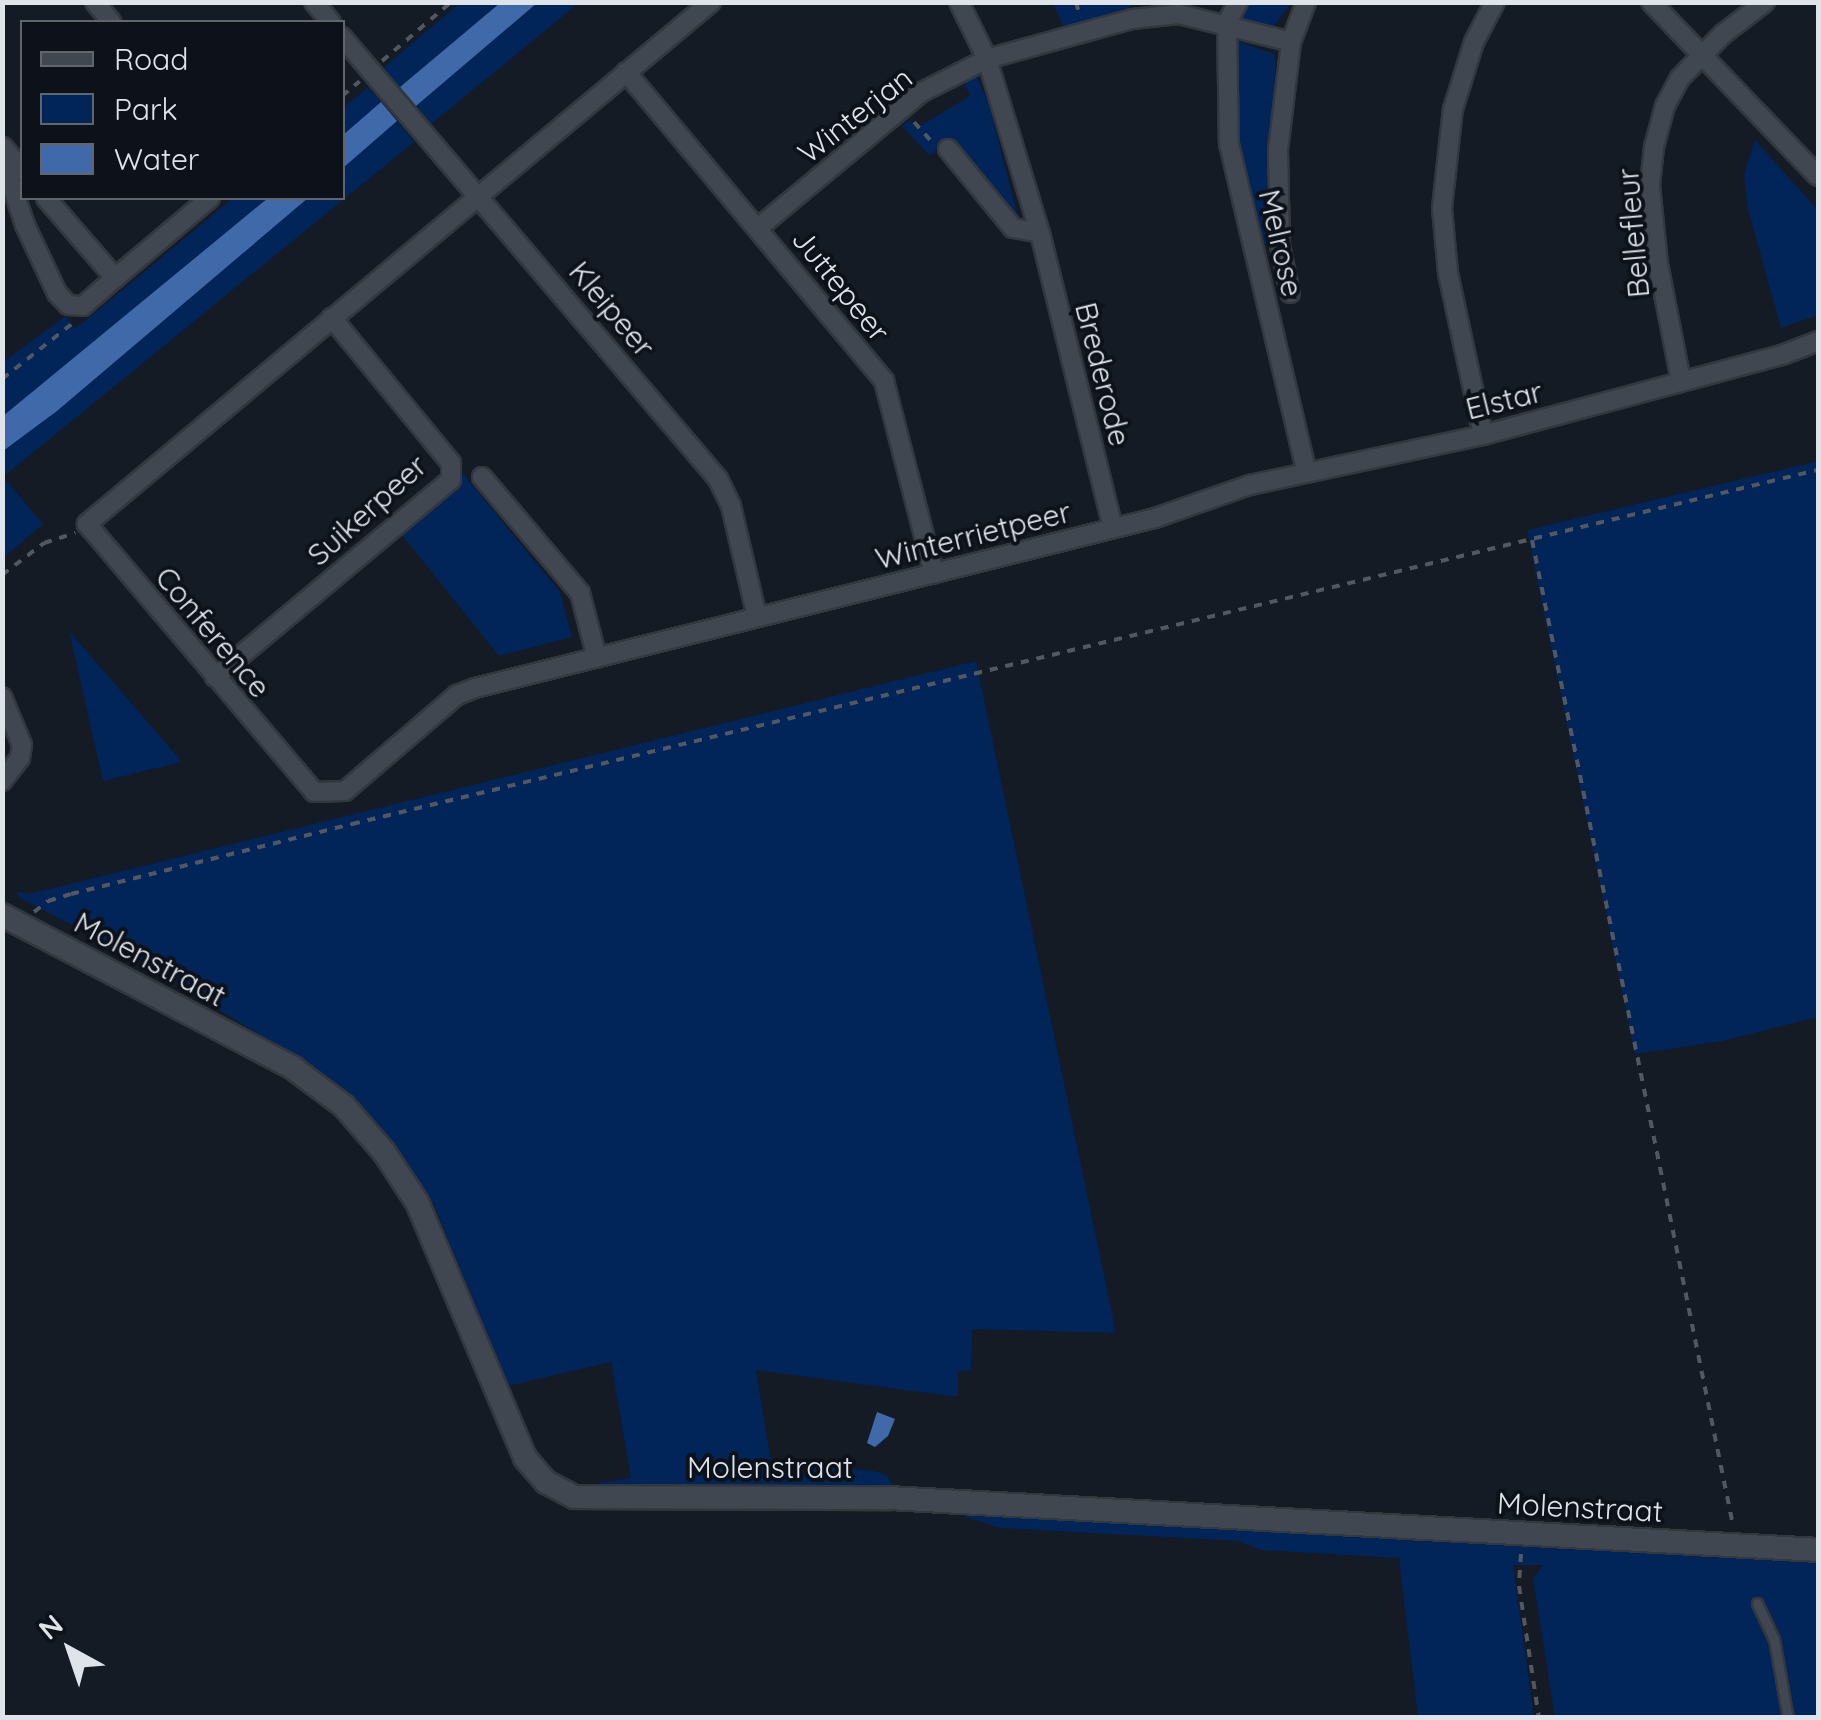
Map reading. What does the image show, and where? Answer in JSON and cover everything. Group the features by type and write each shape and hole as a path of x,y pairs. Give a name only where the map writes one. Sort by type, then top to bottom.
{"street":[{"path":"87,524 711,2"},
{"name":"Brederode","path":"959,2 987,59 1040,234 1114,527"},
{"name":"Melrose","path":"1238,2 1228,23 1229,144 1307,473"},
{"name":"Melrose","path":"1290,293 1280,245 1278,150 1291,42 1306,2"},
{"path":"1483,435 1448,273 1442,208 1453,109 1474,42 1495,2"},
{"path":"1650,2 1818,176"},
{"name":"Bellefleur","path":"1681,381 1658,264 1650,186 1654,147 1665,106 1680,78 1700,54 1764,2"},
{"name":"Winterjan","path":"758,228 922,92 987,59 1132,18 1179,14 1228,23"},
{"path":"1228,23 1291,42"},
{"name":"Kleipeer","path":"345,40 718,479 731,506 757,616"},
{"name":"Juttepeer","path":"626,72 884,381 934,574"},
{"path":"2,147 20,168"},
{"path":"948,149 1013,228 1040,234"},
{"path":"2,156 25,226 57,293 68,306 82,306 208,200"},
{"path":"48,200 115,278"},
{"name":"Suikerpeer","path":"215,677 451,480 451,462 332,318"},
{"name":"Elstar","path":"1201,504 1250,486 1483,435 1818,341"},
{"path":"482,476 580,593 597,658"},
{"name":"Winterrietpeer","path":"757,616 1201,504"},
{"name":"Conference","path":"87,524 314,792 345,791 458,696 757,616"},
{"path":"2,697 22,745 20,758 2,780"},
{"name":"Molenstraat","path":"2,915 294,1068 344,1106 384,1152 417,1202 525,1458 546,1482 574,1497 889,1498 1818,1550"}],"lane":[{"path":"1757,1603 1774,1638 1788,1718"}],"path":[{"path":"370,69 451,2"},
{"path":"902,108 942,154 948,149"},
{"path":"26,925 41,905 71,894 1191,618 1818,470"},
{"path":"2,576 44,544 87,524"},
{"path":"1532,540 1737,1545"},
{"path":"1523,1534 1519,1586 1540,1718"}],"green space":[{"path":"460,3 500,3 400,87 383,68"},
{"path":"537,3 579,3 431,124 416,106"},
{"path":"1053,3 1132,3 1129,8 1064,28"},
{"path":"1245,3 1291,3 1271,30 1240,21"},
{"path":"1234,40 1274,54 1276,65 1266,198 1273,240 1261,246 1237,149"},
{"path":"976,75 989,104 1019,222 945,143 930,156 902,126 909,120 917,128 970,96 963,81"},
{"path":"368,87 381,102 345,133 345,106"},
{"path":"397,121 414,142 345,198 345,166"},
{"path":"1755,140 1818,210 1818,315 1781,328 1748,209 1744,174"},
{"path":"231,200 266,200 3,416 3,362 66,316 74,328"},
{"path":"306,200 343,200 3,477 43,524 3,558 2,451 57,411"},
{"path":"1818,461 1818,1017 1723,1041 1635,1054 1527,530"},
{"path":"461,471 560,592 572,637 499,656 398,530 458,479"},
{"path":"69,631 182,762 103,781"},
{"path":"976,661 1116,1333 972,1329 971,1370 958,1371 958,1397 756,1370 771,1463 874,1471 886,1475 895,1488 615,1487 597,1483 631,1478 611,1362 508,1386 434,1205 370,1116 331,1079 134,957 18,897 17,892 29,894"},
{"path":"954,1513 1818,1560 1818,1717 1555,1717 1533,1579 1543,1565 1513,1565 1534,1717 1418,1717 1399,1558 1261,1550 1239,1541 1001,1528"}],"water":[{"path":"500,3 537,3 416,106 400,87"},
{"path":"381,102 397,121 345,166 345,133"},
{"path":"266,200 306,200 57,411 3,451 3,416"},
{"path":"877,1412 895,1419 888,1436 875,1447 867,1443"}]}
